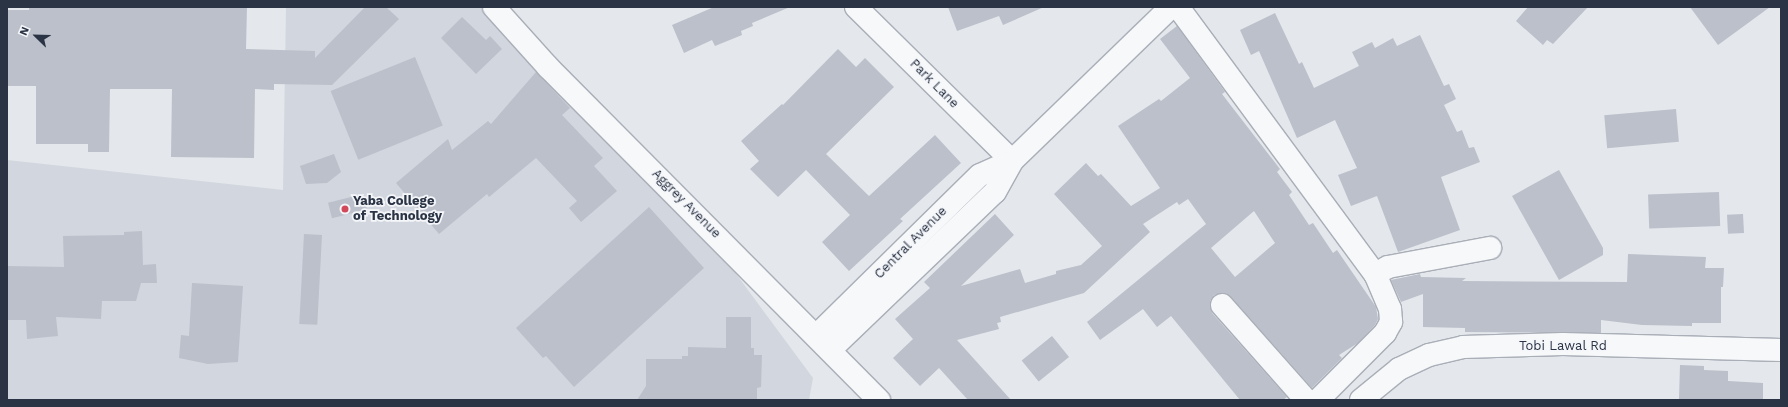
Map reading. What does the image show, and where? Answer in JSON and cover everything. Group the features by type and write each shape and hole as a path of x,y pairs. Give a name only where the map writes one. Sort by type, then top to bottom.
{"street":[{"name":"Aggrey Avenue","path":"494,7 548,67 824,342 879,400"},
{"name":"Park Lane","path":"856,7 1012,161"},
{"name":"Central Avenue","path":"824,342 877,291 980,176 1012,161 1171,7"},
{"path":"1178,7 1375,274 1390,309 1390,322 1385,333 1318,400"},
{"path":"1375,274 1388,268 1490,248"},
{"path":"1222,305 1306,400"},
{"name":"Tobi Lawal Rd","path":"1361,400 1399,369 1429,355 1463,347 1563,344 1781,350"}],"shaded area":[{"name":"Yaba College of Technology","path":"286,7 485,7 703,229 813,378 809,400 7,400 7,160 283,190"}],"building":[{"path":"29,7 247,7 246,49 315,51 315,58 365,7 386,7 399,19 332,85 274,84 274,90 255,89 254,158 171,157 172,89 110,89 109,152 88,152 88,144 36,144 36,86 7,86 7,10 29,10"},
{"path":"714,7 790,7 752,23 753,26 741,31 742,35 715,46 712,40 684,53 672,25"},
{"path":"948,7 1044,7 1003,25 999,16 957,31"},
{"path":"1528,7 1588,7 1553,44 1547,40 1543,45 1516,21"},
{"path":"1690,7 1770,7 1718,45"},
{"path":"1275,13 1299,64 1302,62 1314,88 1359,66 1352,52 1372,42 1375,48 1393,38 1397,46 1420,35 1444,86 1449,84 1456,99 1444,105 1457,132 1462,130 1469,148 1474,147 1480,162 1441,177 1460,230 1398,252 1377,196 1351,206 1338,175 1357,168 1335,120 1297,138 1259,51 1251,55 1240,30"},
{"path":"462,17 486,40 490,36 502,49 476,74 441,38"},
{"path":"1177,26 1225,92 1222,94 1280,169 1277,172 1292,192 1289,195 1309,225 1313,223 1333,253 1337,250 1376,307 1378,319 1375,325 1358,343 1339,355 1342,358 1312,388 1231,297 1226,293 1214,295 1210,301 1212,313 1287,397 1283,400 1240,400 1171,316 1157,327 1143,309 1100,340 1087,322 1206,224 1188,199 1179,205 1177,202 1143,224 1150,232 1084,293 1000,317 1001,322 997,323 999,329 957,340 1011,400 968,400 939,368 920,386 893,358 913,339 895,319 930,288 924,282 995,214 1014,235 961,286 1020,269 1025,283 1056,274 1056,271 1081,265 1102,246 1054,194 1086,163 1098,176 1101,174 1131,206 1160,188 1118,126 1159,99 1161,101 1190,78 1160,39","holes":["1254,211 1275,243 1235,277 1211,248"]},
{"path":"838,49 856,67 865,58 894,87 826,154 869,196 935,135 961,163 900,219 903,221 849,271 822,242 850,215 806,170 778,197 750,169 759,161 741,141 782,104 783,105"},
{"path":"415,57 443,126 358,160 331,91"},
{"path":"536,72 570,108 562,115 603,158 594,166 617,191 581,222 569,208 577,201 536,158 489,197 487,194 439,234 396,183 448,139 452,150 488,121 491,124"},
{"path":"1676,109 1679,142 1607,148 1604,115"},
{"path":"334,154 341,172 327,183 306,184 300,166"},
{"path":"1559,170 1603,248 1603,255 1559,280 1512,196"},
{"path":"1719,192 1720,226 1649,228 1648,194"},
{"path":"363,194 367,210 332,218 328,203"},
{"path":"649,207 704,268 574,387 546,356 543,358 516,328"},
{"path":"1743,214 1744,233 1728,234 1727,215"},
{"path":"142,231 143,265 156,264 157,283 141,283 136,301 102,301 101,319 56,317 58,336 27,339 26,320 7,320 7,266 64,267 63,236 124,235 124,232"},
{"path":"304,234 322,235 317,325 299,324"},
{"path":"1628,254 1706,257 1705,268 1724,268 1723,287 1721,287 1721,323 1692,323 1692,326 1642,325 1601,320 1601,333 1465,332 1465,328 1423,327 1423,294 1401,302 1391,280 1420,274 1421,277 1466,278 1462,281 1627,282"},
{"path":"192,283 243,286 238,362 208,364 179,358 181,335 189,336"},
{"path":"726,317 751,317 751,348 754,348 754,355 762,355 761,387 757,388 757,400 637,400 646,386 646,359 682,359 682,356 688,356 688,347 726,348"},
{"path":"1052,336 1069,357 1039,382 1022,361"},
{"path":"1680,365 1704,366 1704,370 1728,371 1728,381 1763,383 1763,400 1679,399"}],"place":[{"name":"Yaba College of Technology","path":"345,209"}]}
